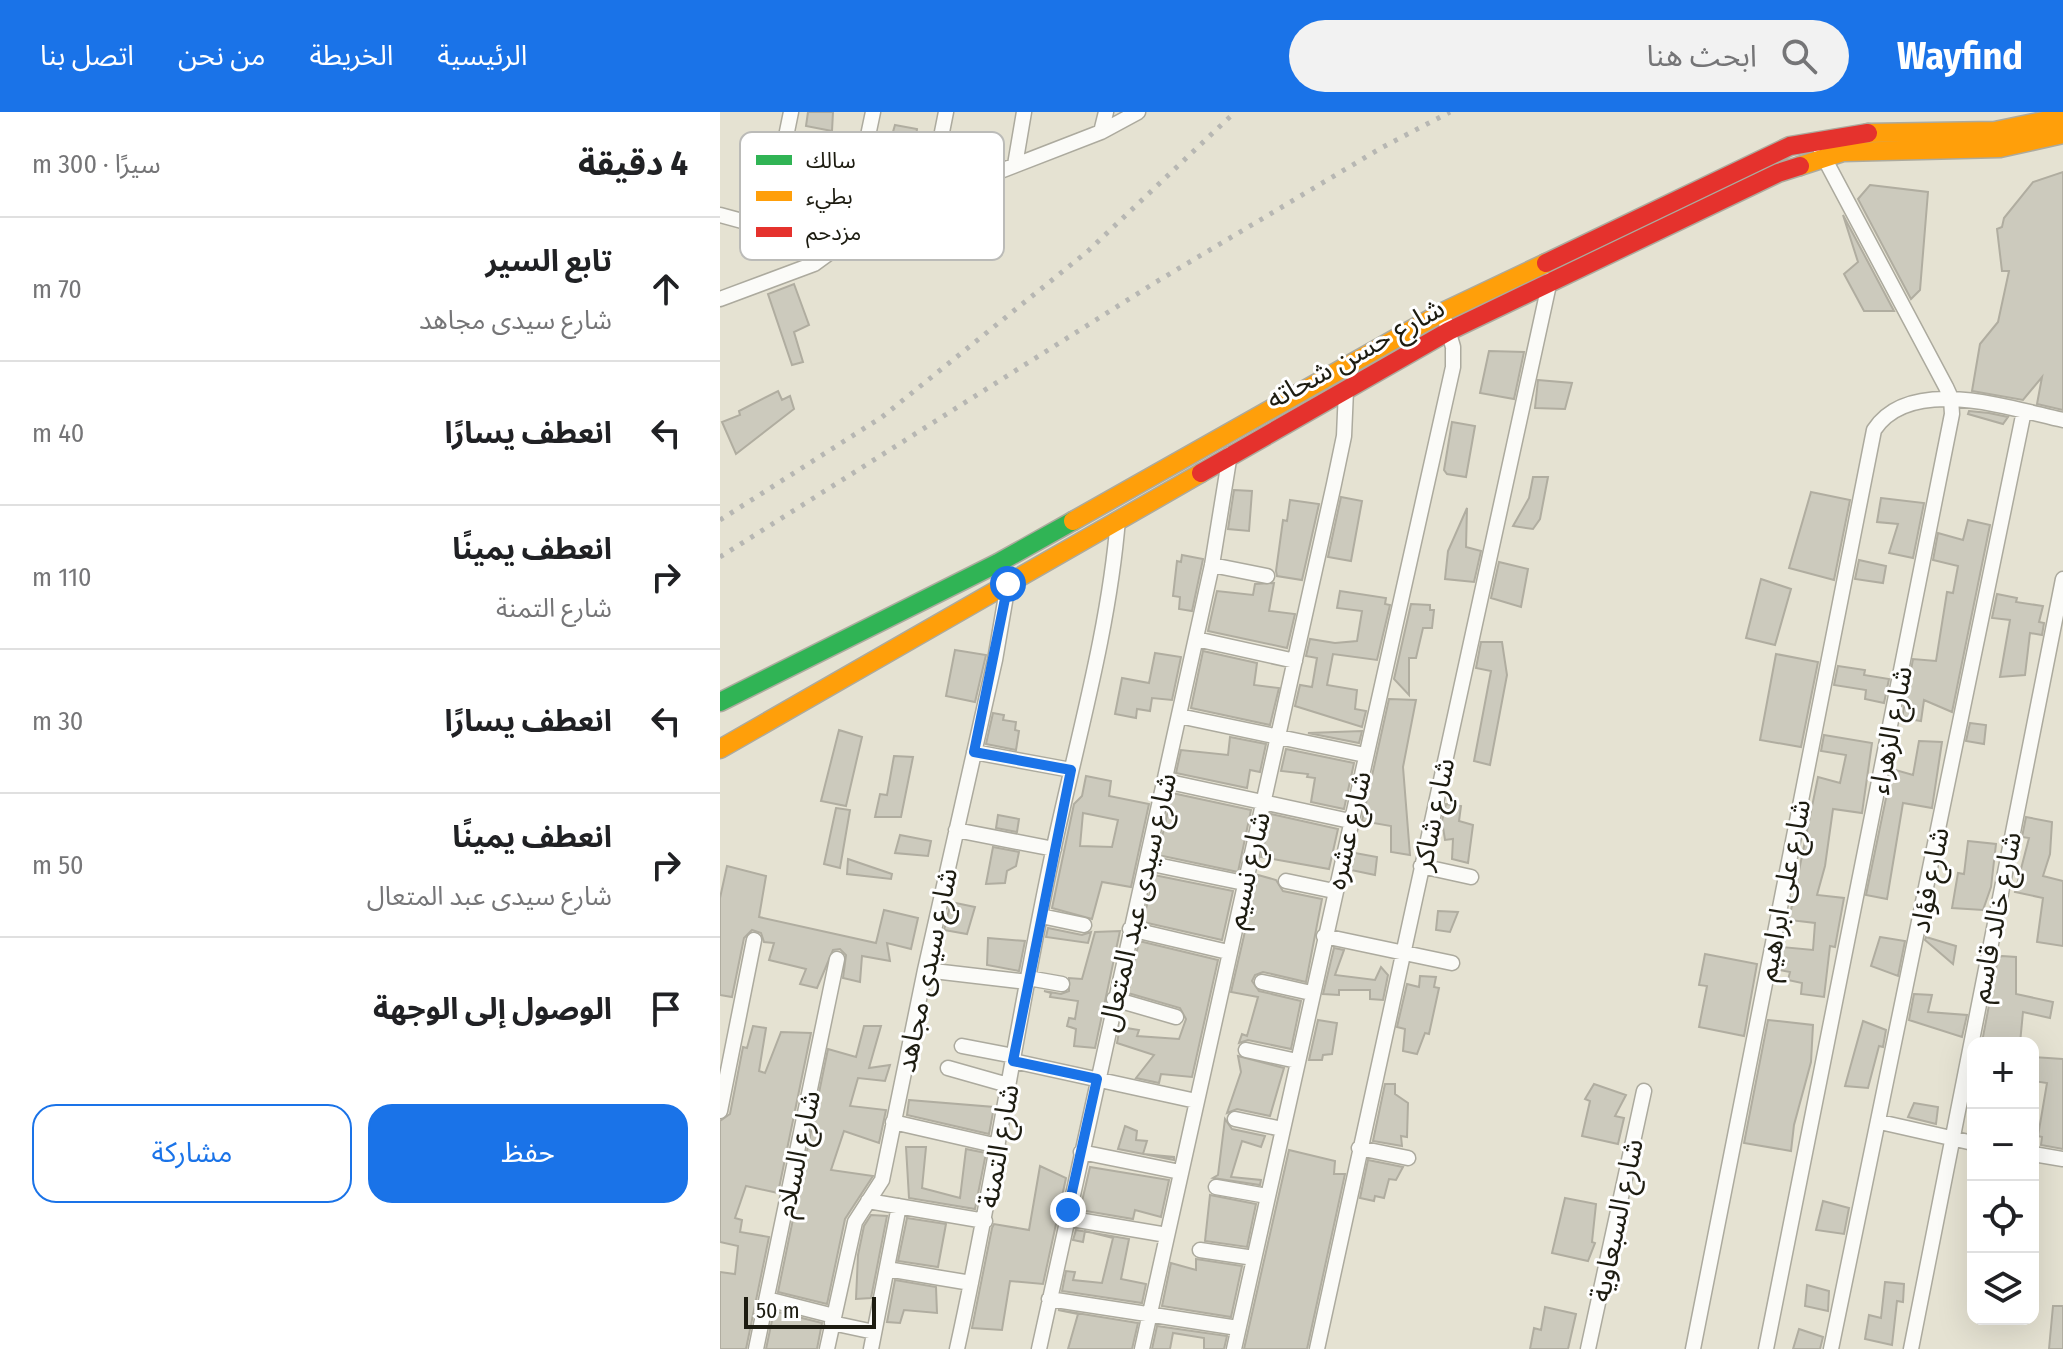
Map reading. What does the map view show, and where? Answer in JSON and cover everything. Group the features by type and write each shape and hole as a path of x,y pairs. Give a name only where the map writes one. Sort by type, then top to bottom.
{"main road":[{"name":"شارع حسن شحاته","path":"720,749 1230,454 1790,146 1814,138 1865,131 1998,132 2063,117"},
{"name":"شارع حسن شحاته","path":"720,702 834,648 998,563 1441,313 1640,228 1823,157 1865,150 2000,148 2063,134"},
{"path":"998,563 1008,584"},
{"path":"834,648 848,675"}],"street":[{"path":"787,132 791,112"},
{"path":"869,132 873,112"},
{"path":"942,132 946,112"},
{"path":"1015,165 1024,112"},
{"path":"1101,132 1106,112"},
{"path":"1004,169 1101,132 1138,112"},
{"path":"1814,138 1951,398 1993,402 2063,420"},
{"path":"720,215 740,221"},
{"path":"720,299 820,260"},
{"name":"شارع شاكر","path":"1317,1349 1550,280"},
{"name":"شارع عشره","path":"1234,1349 1453,367 1449,331 1441,313"},
{"name":"شارع نسيم","path":"1142,1349 1344,436 1346,390"},
{"name":"شارع على ابراهيم","path":"1693,1349 1874,430 1880,420 1901,408 1951,398"},
{"name":"شارع الزهراء","path":"1766,1349 1947,441 1951,398"},
{"name":"شارع فؤاد","path":"1831,1349 2024,411"},
{"name":"شارع سيدى عبد المتعال","path":"1039,1349 1212,565 1230,454"},
{"name":"شارع التمنة","path":"957,1349 985,1221 1054,849 1107,601 1118,519"},
{"path":"1212,565 1267,576"},
{"name":"شارع خالد قاسم","path":"1911,1349 2063,579"},
{"name":"شارع سيدى مجاهد","path":"827,1349 855,1222 882,1180 1008,584"},
{"path":"1196,639 1295,661"},
{"path":"1179,716 1277,734 1365,755"},
{"path":"974,752 1071,770"},
{"path":"1165,781 1350,821"},
{"path":"956,830 1054,849"},
{"path":"1147,863 1244,883"},
{"path":"1421,866 1471,877"},
{"path":"1286,881 1334,891"},
{"path":"1041,916 1084,925"},
{"path":"1130,929 1228,952"},
{"path":"1324,936 1452,963"},
{"path":"720,1111 754,940"},
{"name":"شارع السلام","path":"756,1349 837,959"},
{"path":"925,970 1062,984"},
{"path":"1262,982 1311,993"},
{"path":"1114,999 1176,1017"},
{"path":"962,1046 1196,1101"},
{"path":"1246,1050 1297,1061"},
{"path":"948,1068 1008,1085"},
{"name":"شارع السبعاوية","path":"1588,1349 1644,1091"},
{"path":"1235,1119 1282,1129"},
{"path":"893,1122 998,1146"},
{"path":"1880,1122 1967,1142"},
{"path":"1359,1148 1408,1158"},
{"path":"1081,1152 1180,1172"},
{"path":"2039,1155 2063,1159"},
{"path":"1216,1187 1267,1196"},
{"path":"868,1201 985,1221"},
{"path":"871,1349 899,1206"},
{"path":"1066,1218 1167,1235"},
{"path":"1200,1250 1254,1258"},
{"path":"887,1269 971,1283"},
{"path":"767,1299 874,1332"},
{"path":"1049,1299 1238,1328"}],"building":[{"path":"808,112 833,112 832,131 806,126"},
{"path":"895,125 917,129 917,132 893,132"},
{"path":"2063,172 2063,410 2037,404 2042,377 2023,400 1972,391 1980,344 1998,322 2009,271 2002,271 1997,229 2002,227 2004,218 2033,182"},
{"path":"1870,185 1928,192 1920,290 1911,299 1858,199"},
{"path":"1843,215 1894,311 1864,311 1844,274 1858,262"},
{"path":"794,284 809,325 794,332 803,362 792,365 768,294"},
{"path":"1489,351 1524,352 1514,399 1480,393"},
{"path":"1538,380 1572,383 1565,409 1535,408"},
{"path":"778,391 782,400 790,396 794,409 736,454 722,422 740,415 739,411"},
{"path":"1969,411 2008,417 2003,424 1968,414"},
{"path":"1452,422 1475,426 1466,477 1447,474 1444,470"},
{"path":"1533,477 1548,477 1540,519 1533,529 1513,526 1529,498"},
{"path":"1234,490 1252,491 1249,531 1228,529"},
{"path":"1811,492 1850,500 1834,580 1789,568"},
{"path":"1341,497 1362,501 1351,561 1328,557"},
{"path":"1881,498 1924,503 1913,558 1889,553 1898,524 1877,522"},
{"path":"1290,500 1319,504 1302,580 1277,576 1276,571 1283,520 1287,521"},
{"path":"1467,508 1466,547 1481,551 1474,582 1445,579 1448,551"},
{"path":"1968,520 1990,525 1952,712 1924,700 1921,721 1902,718 1913,659 1936,661 1947,592 1953,593 1958,566 1933,560 1938,533 1963,540"},
{"path":"1182,555 1203,559 1192,611 1179,609 1180,597 1173,596 1177,561 1181,562"},
{"path":"1859,560 1886,566 1883,583 1855,579"},
{"path":"1499,562 1528,569 1521,607 1491,598"},
{"path":"1761,579 1791,589 1775,645 1746,638"},
{"path":"1274,583 1269,611 1295,614 1287,648 1208,631 1217,591 1253,595 1255,584"},
{"path":"1340,591 1386,598 1385,604 1390,605 1377,660 1333,654 1327,685 1357,690 1355,709 1366,711 1362,727 1295,706 1300,685 1312,687 1317,658 1306,656 1310,639 1335,643 1357,641 1362,611 1337,608"},
{"path":"1997,594 2017,598 2016,602 2043,606 2039,622 2044,623 2042,635 2030,633 2025,675 2000,677 2010,620 1992,618"},
{"path":"1411,604 1430,605 1430,610 1434,610 1432,628 1423,628 1416,658 1409,658 1409,695 1394,679"},
{"path":"1481,642 1502,642 1507,675 1490,765 1474,761 1491,671 1476,668"},
{"path":"955,650 986,655 975,702 946,696"},
{"path":"1203,651 1257,663 1254,685 1279,688 1270,725 1191,708"},
{"path":"1155,653 1181,657 1172,700 1152,698 1150,711 1137,709 1136,718 1115,714 1122,678 1149,683"},
{"path":"1776,654 1818,662 1801,747 1760,740"},
{"path":"1838,666 1865,670 1864,675 1889,679 1884,703 1865,699 1866,690 1834,685"},
{"path":"1389,699 1416,700 1403,767 1410,855 1391,852 1391,826 1362,821"},
{"path":"993,713 1004,715 1003,720 1016,722 1015,730 1019,731 1016,750 986,744"},
{"path":"1970,723 1986,725 1984,744 1966,741"},
{"path":"839,730 862,737 846,806 821,801"},
{"path":"1362,731 1359,743 1308,733"},
{"path":"1824,735 1872,743 1862,813 1833,809 1825,866 1817,895 1844,898 1835,947 1830,946 1824,997 1801,994 1802,983 1788,980 1790,972 1779,970 1782,947 1813,950 1815,923 1789,920 1818,777 1840,783 1846,755 1821,751"},
{"path":"1230,737 1266,744 1260,772 1250,770 1247,788 1176,773 1181,750 1228,755"},
{"path":"1919,741 1942,742 1932,808 1903,803 1887,899 1866,895 1892,769 1913,775"},
{"path":"1286,749 1354,763 1344,809 1311,802 1315,778 1307,777 1308,774 1281,771"},
{"path":"894,756 913,757 901,817 875,817 880,794 887,795"},
{"path":"1086,776 1111,781 1109,796 1149,804 1131,887 1102,882 1092,919 1052,908 1074,804 1082,796","holes":["1083,813 1118,820 1112,847 1080,846"]},
{"path":"1172,793 1251,810 1238,872 1158,855"},
{"path":"1446,804 1461,806 1459,821 1473,825 1468,863 1452,859 1453,839 1445,840 1442,821"},
{"path":"836,808 850,810 840,868 824,864"},
{"path":"1271,814 1338,829 1329,869 1261,857"},
{"path":"998,815 1019,819 1017,832 996,828"},
{"path":"2026,817 2052,822 2050,854 2043,876 2063,881 2063,946 2037,942 2043,898 2015,892 2029,838 2022,837"},
{"path":"900,835 931,841 928,856 895,853"},
{"path":"1968,841 1996,844 1991,887 1983,910 1952,908 1958,873 1964,874"},
{"path":"993,847 1019,852 1016,866 1007,871 1005,883 986,884"},
{"path":"1355,853 1377,857 1375,875 1351,870"},
{"path":"848,859 892,874 891,879 847,874"},
{"path":"727,866 766,876 759,917 876,943 884,910 918,918 911,949 887,943 890,961 862,956 860,982 843,978 846,955 840,949 833,950 817,988 800,984 806,969 769,960 774,943 764,942 761,933 752,930 744,938 732,997 720,995 720,898"},
{"path":"1154,875 1233,891 1222,940 1143,922"},
{"path":"1258,875 1276,880 1283,891 1322,899 1306,982 1263,972 1255,975 1252,981 1259,991 1301,1001 1291,1049 1248,1040 1239,1043 1242,1034 1247,1036 1258,997 1231,992"},
{"path":"951,902 975,907 967,934 944,930"},
{"path":"1438,911 1458,912 1450,932 1436,930"},
{"path":"1048,928 1082,935 1091,932 1088,943 1046,937"},
{"path":"1120,931 1095,1048 1074,1046 1076,1029 1067,1026 1069,1018 1075,1019 1078,1001 1050,997 1051,993 1044,991 1061,994 1069,991 1069,978 1082,979 1095,932"},
{"path":"1880,937 1905,941 1898,976 1871,966"},
{"path":"1926,937 1956,946 1953,964 1925,940"},
{"path":"988,938 1025,941 1019,971 987,965"},
{"path":"1139,941 1218,960 1192,1077 1161,1074 1159,1083 1136,1078 1154,1055 1117,1043 1120,1027 1139,1030 1137,1036 1179,1039 1186,1019 1180,1008 1128,993"},
{"path":"1334,948 1344,950 1335,975 1375,980 1381,967 1388,975 1383,1000 1370,999 1370,990 1339,990 1339,995 1323,994"},
{"path":"1705,954 1757,964 1744,1036 1699,1027 1707,986 1699,985"},
{"path":"2016,957 2016,994 2053,1002 2050,1018 2023,1012 2021,1037 1983,1037 1998,958"},
{"path":"1420,976 1436,977 1434,987 1439,988 1429,1034 1425,1033 1417,1054 1403,1051 1405,1029 1397,1027 1407,984 1419,987"},
{"path":"1914,994 1932,995 1928,1012 1967,1015 1962,1037 1909,1020"},
{"path":"1318,1020 1337,1023 1332,1054 1323,1055 1322,1060 1309,1060"},
{"path":"1768,1020 1813,1025 1811,1062 1794,1125 1791,1151 1744,1143"},
{"path":"1863,1021 1886,1030 1883,1047 1879,1046 1868,1088 1845,1086"},
{"path":"753,1026 766,1028 759,1071 765,1073 781,1032 811,1033 778,1193 746,1186 735,1218 742,1220 740,1232 769,1237 746,1349 720,1349 720,1272 735,1274 738,1246 720,1242 720,1121 730,1114 743,1047 747,1048"},
{"path":"864,1026 881,1026 869,1068 890,1065 885,1081 858,1078 850,1106 886,1110 879,1143 844,1131 831,1170 873,1176 845,1219 827,1304 778,1292 828,1049 856,1057"},
{"path":"1238,1056 1284,1068 1270,1116 1237,1109 1227,1113 1241,1072"},
{"path":"2039,1057 2063,1059 2063,1149 2041,1145 2039,1130 2047,1083 2039,1082"},
{"path":"1385,1084 1395,1084 1395,1094 1408,1103 1407,1137 1401,1136 1402,1146 1373,1141"},
{"path":"1594,1084 1626,1095 1615,1116 1624,1118 1618,1144 1582,1136 1590,1101 1585,1099"},
{"path":"909,1100 994,1107 989,1134 907,1115"},
{"path":"1914,1103 1938,1107 1936,1124 1908,1117"},
{"path":"1225,1119 1232,1129 1265,1136 1261,1147 1242,1141 1231,1177 1261,1180 1260,1185 1213,1178 1218,1175"},
{"path":"1125,1126 1137,1131 1136,1140 1147,1141 1143,1154 1118,1149"},
{"path":"906,1147 926,1147 922,1188 960,1198 966,1149 986,1153 975,1209 909,1198"},
{"path":"1289,1150 1335,1161 1334,1174 1345,1174 1307,1349 1244,1349"},
{"path":"1144,1154 1174,1157 1174,1160"},
{"path":"1368,1160 1403,1167 1396,1180 1389,1179 1384,1198 1375,1196 1374,1201 1360,1198"},
{"path":"1040,1166 1066,1178 1043,1284 1010,1281 1002,1330 972,1328 992,1228 994,1224 1029,1230"},
{"path":"1090,1167 1169,1180 1161,1217 1135,1210 1133,1219 1080,1210"},
{"path":"1210,1195 1256,1204 1247,1247 1205,1241"},
{"path":"1565,1198 1596,1204 1592,1242 1595,1243 1588,1261 1552,1253"},
{"path":"1823,1201 1849,1208 1844,1234 1816,1230"},
{"path":"871,1215 887,1216 871,1298 856,1299 858,1255 864,1226"},
{"path":"907,1218 946,1224 938,1267 898,1261"},
{"path":"1076,1230 1085,1232 1083,1242 1073,1240"},
{"path":"1092,1233 1129,1239 1121,1279 1146,1284 1142,1303 1062,1291 1066,1271 1075,1272 1073,1280 1102,1283 1113,1238"},
{"path":"1196,1259 1242,1266 1231,1317 1162,1306 1171,1263 1196,1270"},
{"path":"895,1280 936,1287 937,1313 904,1310 900,1323 887,1322"},
{"path":"1885,1282 1904,1284 1903,1302 1897,1301 1892,1345 1865,1339 1869,1315 1881,1318"},
{"path":"1807,1285 1829,1291 1828,1311 1805,1306"},
{"path":"2053,1306 2063,1306 2063,1349 2049,1349"},
{"path":"1545,1307 1576,1314 1568,1349 1530,1349 1534,1328 1541,1330"},
{"path":"1058,1310 1138,1323 1132,1349 1068,1349 1078,1314"},
{"path":"774,1311 822,1323 817,1349 766,1349"},
{"path":"1157,1326 1227,1336 1224,1349 1204,1349 1204,1338 1173,1333 1170,1349 1152,1349"},
{"path":"1799,1329 1823,1337 1820,1349 1793,1349"}],"railway":[{"path":"720,520 882,417 1088,251 1235,112"},
{"path":"720,557 1156,282 1381,148 1450,112"}],"traffic: fast":[{"path":"720,702 998,563 1073,521"}],"traffic: slow":[{"path":"1868,133 1995,131 2063,117"},
{"path":"1800,166 1843,152 2000,148 2063,134"},
{"path":"1073,521 1441,313 1546,263"},
{"path":"720,749 1201,473"}],"traffic: jam":[{"path":"1546,263 1790,146 1868,133"},
{"path":"1201,473 1449,331 1778,173 1800,166"}],"route":[{"path":"1008,584 974,752 1071,770 1013,1061 1097,1079 1068,1210"}]}
